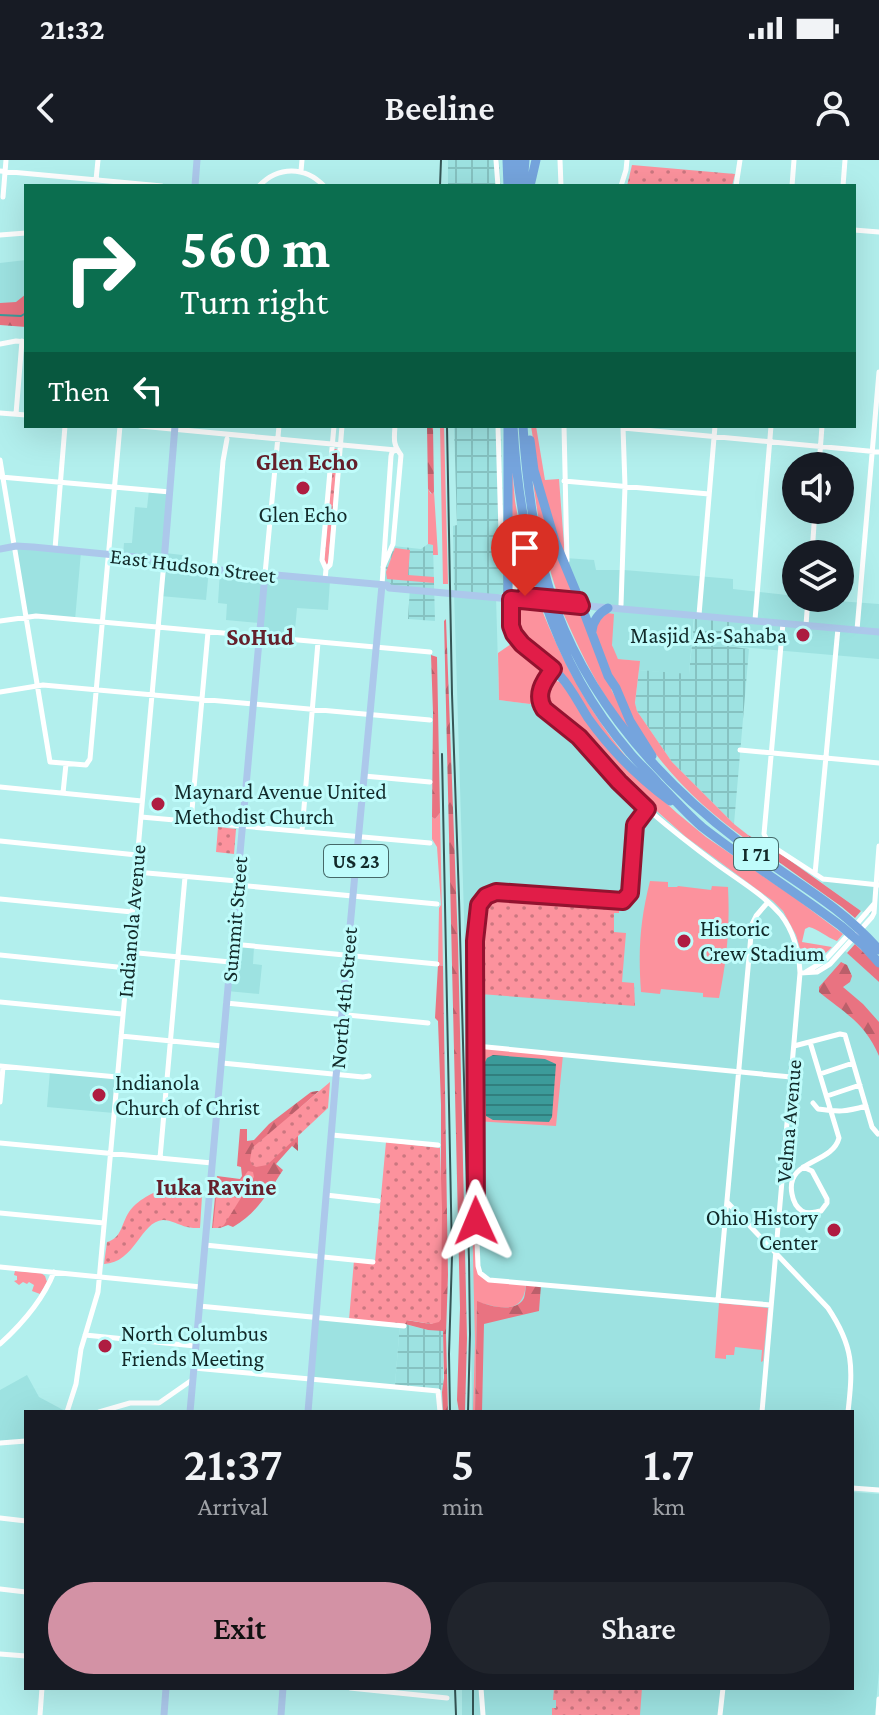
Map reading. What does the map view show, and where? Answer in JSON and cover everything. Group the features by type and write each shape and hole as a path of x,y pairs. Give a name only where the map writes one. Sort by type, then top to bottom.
{"highway":[{"path":"507,160 511,184"},
{"path":"511,184 516,160"},
{"path":"523,184 525,160"},
{"path":"530,184 536,160"},
{"path":"510,428 509,568 514,634 562,678 614,751 661,795 701,826"},
{"name":"I 71","path":"510,428 527,540 543,599 566,654 593,704 630,753 701,826 844,923"},
{"path":"525,428 542,500 570,577 576,603 630,721 671,781"},
{"name":"I 71","path":"525,428 531,509 544,570 561,621 603,700 635,745 701,811 879,950"},
{"path":"592,634 592,624 608,608"},
{"name":"I 71","path":"866,941 879,963"}],"main road":[{"path":"195,184 197,160"},
{"name":"Indianola Avenue","path":"164,562 175,428"},
{"name":"East Hudson Street","path":"0,549 14,547 109,554 156,559 175,566 389,583 621,605 632,609"},
{"name":"Summit Street","path":"190,1410 265,574"},
{"name":"North 4th Street","path":"308,1410 336,1074 384,585"},
{"name":"East Hudson Street","path":"576,603 879,632"},
{"path":"164,1715 166,1690"},
{"path":"281,1715 283,1690"}],"street":[{"path":"3,197 2,172 6,160"},
{"path":"96,180 98,160"},
{"path":"301,171 302,160"},
{"path":"496,160 498,184"},
{"path":"560,160 561,184"},
{"path":"622,184 627,160"},
{"path":"736,184 740,160"},
{"path":"792,184 794,160"},
{"path":"843,184 845,160"},
{"path":"262,184 276,173 289,170 311,175 322,184"},
{"path":"2,172 140,184"},
{"path":"856,230 879,232"},
{"path":"0,235 24,233"},
{"path":"0,344 24,342 16,414"},
{"path":"857,630 876,452 879,372"},
{"path":"0,413 24,415"},
{"path":"55,549 65,428"},
{"path":"0,460 50,762 85,765 90,761 120,428"},
{"path":"175,428 396,450 401,455 393,544 383,567"},
{"name":"Summit Street","path":"265,574 279,428"},
{"path":"325,580 326,569 322,560 334,428"},
{"path":"326,569 331,559 342,428"},
{"path":"395,428 396,450"},
{"path":"498,428 502,549 509,568"},
{"path":"564,428 566,543 570,577"},
{"path":"621,605 625,486 623,428"},
{"path":"633,428 876,452"},
{"path":"699,615 715,428"},
{"path":"755,620 771,428"},
{"path":"820,452 822,428"},
{"path":"214,570 227,439"},
{"path":"384,585 382,557 391,456 396,450"},
{"path":"1,477 170,492"},
{"path":"564,481 709,494"},
{"path":"501,533 516,562 511,596"},
{"name":"Indianola Avenue","path":"68,1410 76,1384 81,1349 96,1305 100,1277 164,562"},
{"path":"806,625 807,612"},
{"path":"0,621 26,617 430,652"},
{"path":"783,623 765,839 823,879 877,885"},
{"path":"815,874 838,628"},
{"path":"191,821 208,632"},
{"path":"302,831 318,642"},
{"name":"Velma Avenue","path":"553,669 540,691 544,709 579,737 647,809 768,902 783,918 798,953 802,972 762,1410"},
{"path":"0,692 38,686 430,720"},
{"path":"740,750 879,763"},
{"path":"63,793 66,764"},
{"path":"364,776 430,782"},
{"path":"0,787 142,801"},
{"path":"647,809 635,825 630,893 623,901 501,892 490,894 479,905 475,941 475,1192 480,1273 489,1280 771,1305"},
{"path":"141,817 430,843"},
{"path":"0,841 137,855"},
{"path":"802,972 824,969 872,917 879,846"},
{"path":"136,872 437,904"},
{"path":"160,1158 185,877"},
{"path":"0,899 132,912"},
{"path":"718,1300 752,924 768,902"},
{"path":"231,944 437,964"},
{"path":"128,952 230,962"},
{"path":"0,955 127,968"},
{"path":"0,1002 123,1014"},
{"path":"226,1003 428,1023"},
{"path":"794,1046 845,1035 872,1127 878,1134"},
{"path":"121,1036 222,1046"},
{"path":"810,1042 839,1132 833,1151 803,1167 795,1175 791,1189 798,1206 808,1213 821,1211 827,1203 812,1171 813,1162"},
{"path":"476,1046 791,1077"},
{"path":"221,1063 369,1076"},
{"path":"820,1074 854,1063"},
{"path":"0,1102 2,1066 117,1077"},
{"path":"827,1096 860,1085"},
{"path":"813,1103 818,1109 843,1113 866,1106"},
{"path":"332,1135 438,1145"},
{"path":"0,1143 212,1163"},
{"path":"803,1167 812,1171"},
{"path":"326,1195 378,1201"},
{"path":"728,1203 828,1308 840,1326 852,1365 848,1410"},
{"path":"0,1213 104,1223"},
{"path":"205,1245 373,1262"},
{"path":"0,1267 201,1287"},
{"path":"0,1344 37,1303 54,1272"},
{"path":"199,1306 404,1326"},
{"path":"85,1335 196,1346"},
{"path":"194,1368 438,1391 440,1410"},
{"path":"106,1410 130,1403 159,1403 193,1380"},
{"path":"0,1443 24,1441"},
{"path":"854,1488 879,1490"},
{"path":"0,1518 24,1521"},
{"path":"0,1589 24,1592"},
{"path":"0,1654 24,1656"},
{"path":"40,1715 42,1690"},
{"path":"369,1690 447,1698"},
{"path":"481,1690 483,1715"},
{"path":"720,1715 723,1690"},
{"path":"878,1715 879,1699"}],"shaded area":[{"path":"448,160 499,160 501,184 448,184"},
{"path":"632,165 735,174 732,184 627,184"},
{"path":"24,260 24,314 0,312 0,263"},
{"path":"440,428 444,428 448,584 443,584"},
{"path":"454,428 501,428 503,530 512,589 496,596 454,591 453,526 457,525"},
{"path":"531,428 536,428 545,480 559,479 565,558 542,495"},
{"path":"334,449 338,452 326,565 324,562"},
{"path":"511,455 522,540 536,593 522,591 519,586 517,561 511,550"},
{"path":"532,473 573,594 571,597 558,595 553,580"},
{"path":"428,489 431,494 434,492 438,555 433,555 433,545 428,544"},
{"path":"149,490 170,492 165,553 191,556 190,567 209,569 206,600 160,596 162,570 144,569 145,558 123,556 124,543 132,543 135,507 147,508"},
{"path":"428,544 433,545 435,621 408,619 410,587 382,585 383,567 393,546 421,549"},
{"path":"14,547 81,552 75,620 26,617"},
{"path":"395,548 410,550 408,575 434,577 434,583 387,579 386,572"},
{"path":"565,558 594,560 596,570 733,579 733,589 782,594 782,612 854,612 854,602 879,604 879,659 728,646 694,615 689,675 639,670 639,661 618,659 613,650 607,613 586,609"},
{"path":"220,570 330,580 328,610 297,608 294,640 259,637 260,623 226,620 227,604 218,603"},
{"path":"454,591 496,596 499,700 530,704 544,698 545,703 576,727 651,807 686,837 773,901 783,911 796,935 803,959 800,972 824,969 844,950 879,982 879,1490 854,1488 854,1410 472,1410 468,1046"},
{"path":"540,605 580,689 604,728 633,765 605,738 560,670 521,635 516,624 519,606"},
{"path":"561,608 581,609 612,691 638,739 604,694"},
{"path":"607,613 614,614 612,645 618,659 640,661 635,703 637,711 672,762 748,835 751,843 685,788 650,746 621,697 600,647 595,624"},
{"path":"695,614 730,618 728,646 749,649 734,824 672,762 635,704 639,670 689,674"},
{"path":"511,644 540,668 534,702 530,704 499,700 498,653"},
{"path":"553,680 560,682 623,764 677,813 843,934 837,941 809,927 805,929 802,942 832,947 820,958 806,962 796,935 783,911 773,901 686,837 622,780 576,727 545,703 544,691"},
{"path":"440,813 443,966 438,965 441,905 437,847 432,839 432,817 435,819"},
{"path":"218,827 236,829 234,854 216,852"},
{"path":"828,880 875,885 875,916 861,911 822,883"},
{"name":"Historic Crew Stadium","path":"650,881 668,882 668,887 711,890 712,886 728,887 727,942 719,998 703,997 703,993 661,989 660,994 641,992 641,936"},
{"path":"500,898 619,907 619,913 614,913 614,932 626,933 622,982 634,983 635,1006 480,994 483,912 489,902"},
{"path":"231,944 254,947 253,964 262,965 259,994 227,991"},
{"path":"468,1046 563,1055 556,1126 476,1121 478,1267 484,1278 526,1284 524,1294 516,1305 502,1307 477,1302 473,1410 475,1342"},
{"path":"493,1055 545,1059 556,1064 549,1122 493,1120 486,1116 484,1064"},
{"path":"50,1071 117,1077 114,1113 47,1107"},
{"path":"330,1082 328,1108 267,1165 252,1165 252,1148"},
{"path":"386,1142 440,1148 439,1322 431,1324 407,1320 405,1324 349,1320 354,1260 375,1261"},
{"path":"248,1171 253,1172 254,1177 224,1225 213,1228 217,1190 235,1185"},
{"path":"167,1188 183,1189 202,1196 200,1228 166,1220 155,1222 123,1257 104,1264 107,1242 118,1234 132,1208 146,1197"},
{"path":"15,1271 45,1276 47,1282 40,1294 32,1291 34,1285 29,1282 19,1285 14,1281 17,1280"},
{"path":"719,1303 768,1308 763,1361 762,1350 735,1347 734,1355 726,1355 726,1359 715,1358"},
{"path":"316,1317 400,1323 395,1385 312,1378"},
{"path":"400,1323 428,1330 443,1330 443,1390 395,1385"},
{"path":"27,1375 39,1397 63,1410 24,1410 24,1441 0,1443 0,1390"},
{"path":"854,1492 879,1494 879,1671 875,1715 462,1715 462,1690 854,1690"},
{"path":"554,1690 642,1690 640,1715 552,1715 552,1708 556,1708 556,1700 553,1700"}],"green space":[{"path":"24,296 24,327 0,325 0,303 16,302"},
{"path":"427,428 433,428 434,492 432,494 428,489"},
{"path":"446,619 458,944 467,1338 465,1410 459,1410 457,1400 460,1308"},
{"path":"431,655 437,657 440,813 435,819 432,817"},
{"path":"748,835 778,852 861,911 855,918 752,843"},
{"path":"855,944 879,967 879,982 847,953"},
{"path":"841,962 847,965 852,976 843,987 879,1022 879,1056 861,1027 819,992 819,987"},
{"path":"438,965 443,966 448,1410 443,1410 443,1331 405,1324 406,1320 431,1324 441,1319 441,1105 438,1021 435,1018"},
{"path":"319,1091 301,1107 317,1117 298,1135 298,1151 292,1146 276,1164 283,1170 261,1202 233,1227 212,1228 217,1176 240,1179 242,1176 241,1167 237,1166 240,1129 247,1129 247,1141 254,1140 269,1124 311,1092"},
{"path":"526,1284 541,1285 539,1311 484,1324 482,1410 475,1410 477,1301 509,1307 524,1298"}],"waterway":[{"path":"0,315 24,314"}],"railway":[{"path":"440,184 441,160"},
{"path":"447,428 469,1260 468,1410"},
{"path":"442,754 452,1256 450,1410"},
{"path":"455,1690 456,1715"},
{"path":"473,1690 473,1715"}],"place":[{"name":"Glen Echo","path":"303,488"},
{"name":"Masjid As-Sahaba","path":"803,635"},
{"name":"Maynard Avenue United Methodist Church","path":"158,804"},
{"name":"Historic Crew Stadium","path":"684,941"},
{"name":"Indianola Church of Christ","path":"99,1095"},
{"name":"Ohio History Center","path":"834,1230"},
{"name":"North Columbus Friends Meeting","path":"105,1346"}],"district":[{"name":"Glen Echo","path":"307,462"},
{"name":"SoHud","path":"260,637"},
{"name":"Iuka Ravine","path":"216,1187"}],"route":[{"path":"476,1221 474,967 479,905 486,896 496,892 623,901 630,893 635,825 647,809 579,737 544,709 539,698 540,691 553,669 522,644 513,631 511,599 581,606 579,601 525,596"}]}
